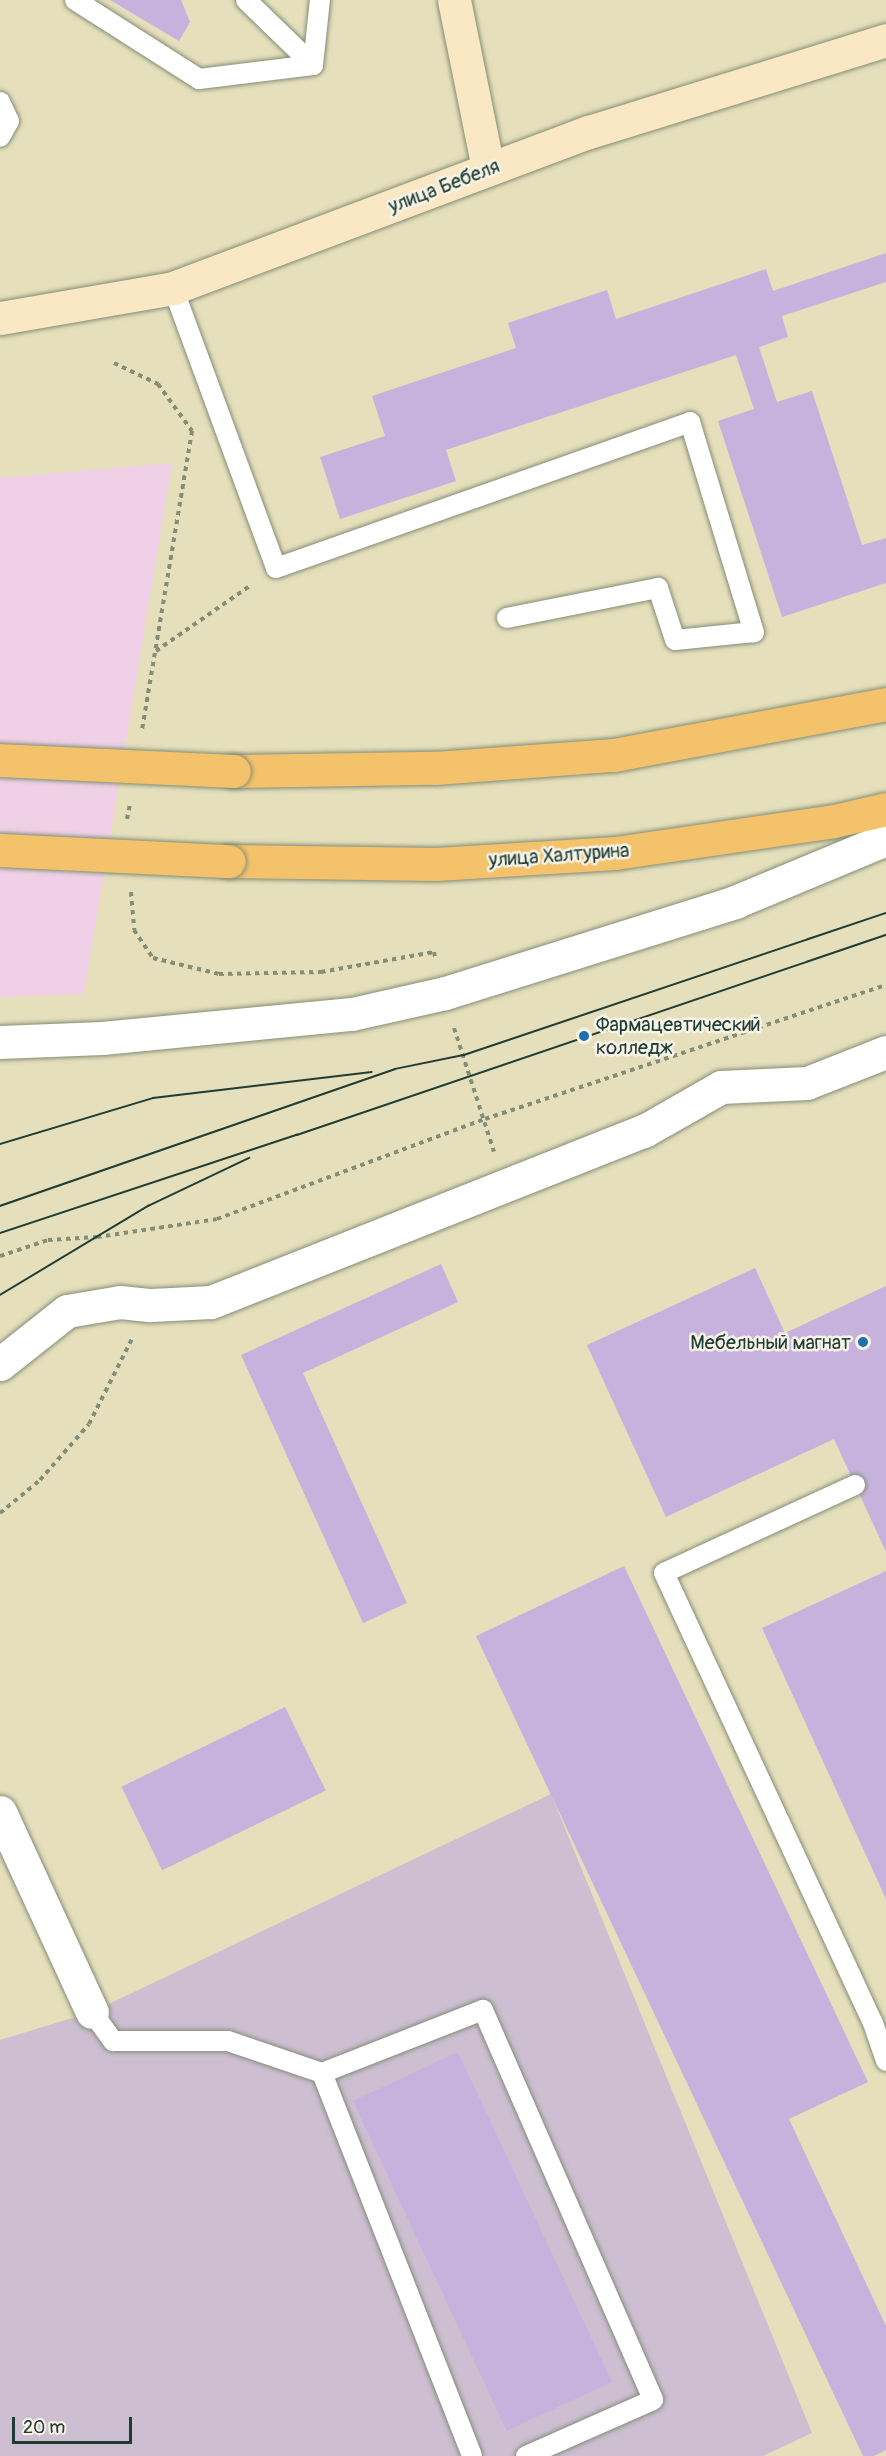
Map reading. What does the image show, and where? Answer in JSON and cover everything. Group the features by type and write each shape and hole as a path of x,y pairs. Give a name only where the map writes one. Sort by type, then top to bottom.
{"main road":[{"path":"454,0 488,168"},
{"name":"улица Бебеля","path":"0,318 173,288 589,132 886,40"},
{"path":"0,760 234,771 435,768 614,755 886,704"},
{"name":"улица Халтурина","path":"0,850 229,861 436,864 615,853 834,821 886,809"}],"street":[{"path":"0,1042 102,1038 352,1014 445,993 735,902 886,839"},
{"path":"0,1364 67,1311 120,1302 150,1305 211,1302 644,1131 722,1087 807,1083 886,1052"},
{"path":"0,1812 92,2012"}],"lane":[{"path":"75,0 199,79 313,65"},
{"path":"246,0 313,65"},
{"path":"313,65 320,0"},
{"path":"0,102 9,121 0,137"},
{"path":"173,288 276,568 690,422 754,632 675,640 658,588 507,618"},
{"path":"855,1485 664,1573 873,2023 886,2061"},
{"path":"92,2012 113,2041 228,2041 322,2073 483,2010 653,2400 526,2456"},
{"path":"322,2073 472,2456"}],"path":[{"path":"155,651 276,568"},
{"path":"0,1256 48,1240 97,1237 217,1219 485,1119 886,985"},
{"path":"454,1027 485,1119"},
{"path":"0,1513 40,1480 89,1424 150,1305"}],"shaded area":[{"path":"172,463 84,994 0,997 0,478"},
{"path":"551,1794 812,2433 763,2456 0,2456 0,2040 92,2012"}],"building":[{"path":"110,0 181,0 190,22 179,41"},
{"path":"886,253 886,282 782,316 788,337 759,347 777,402 812,391 862,545 886,538 886,583 782,617 718,421 754,409 736,355 446,450 456,481 340,519 320,457 385,436 372,396 516,348 508,323 607,290 616,319 766,269 773,291"},
{"path":"441,1264 458,1302 303,1373 407,1603 363,1623 241,1355"},
{"path":"755,1268 785,1333 886,1286 886,1552 834,1439 666,1517 587,1345"},
{"path":"624,1566 868,2082 789,2119 886,2326 886,2450 874,2456 863,2456 476,1636"},
{"path":"886,1571 886,1899 762,1628"},
{"path":"285,1707 326,1791 162,1870 121,1787"},
{"path":"458,2052 612,2382 507,2431 353,2101"}],"tram line":[{"path":"0,1206 395,1069 464,1055 886,913"},
{"path":"0,1233 886,935"},
{"path":"0,1144 153,1098 371,1072"},
{"path":"0,1295 148,1206 249,1158"}],"place":[{"name":"Фармацевтический колледж","path":"584,1036"},
{"name":"Мебельный магнат","path":"863,1342"}]}
